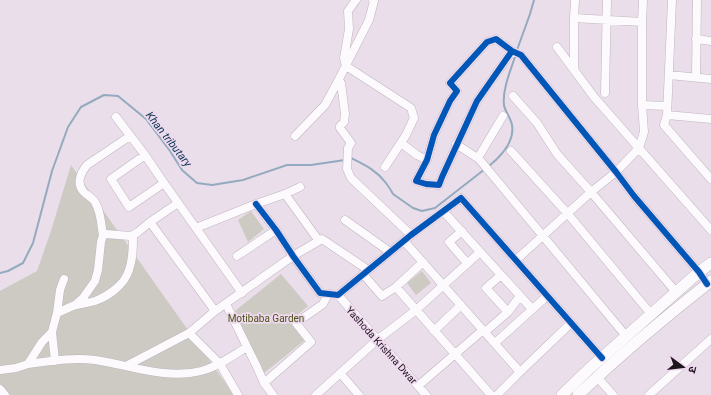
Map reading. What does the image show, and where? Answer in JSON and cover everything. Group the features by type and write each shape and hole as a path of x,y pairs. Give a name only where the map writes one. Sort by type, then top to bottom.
{"main road":[{"path":"562,395 676,292 707,274"},
{"path":"578,395 679,306 707,274"}],"street":[{"path":"356,0 348,11 348,29 344,58 346,66 411,108 414,118 406,135 385,168"},
{"path":"295,136 325,105 369,20 373,0"},
{"path":"574,70 575,0"},
{"path":"605,93 606,0"},
{"path":"516,260 616,172 639,148 644,132 642,105 642,22 644,0"},
{"path":"672,0 667,110 664,125 711,179"},
{"path":"696,77 697,0"},
{"path":"574,18 642,22"},
{"path":"515,52 477,101 456,144 439,185 426,184 416,181 427,160 434,135 450,101 457,91 450,83 487,42 496,39 515,52 521,54 634,196 707,274"},
{"path":"696,39 711,41"},
{"path":"557,47 594,97 711,230"},
{"path":"669,75 711,79"},
{"path":"338,81 341,83 345,114 344,122 340,128 350,143 348,148 347,169 351,178 411,235"},
{"path":"513,96 537,123 556,154 592,192 676,292"},
{"path":"642,105 711,119"},
{"path":"116,116 242,293"},
{"path":"481,161 503,116"},
{"path":"58,313 75,305 83,298 95,281 98,270 103,235 97,204 83,191 80,186 83,169 130,136"},
{"path":"401,143 427,160"},
{"path":"456,144 481,161 626,336"},
{"path":"511,151 568,214 651,314"},
{"path":"145,155 111,179 129,207 164,183"},
{"path":"196,228 300,187"},
{"path":"285,194 319,241"},
{"path":"256,204 320,293 338,295 411,235 461,198 602,358"},
{"path":"103,235 134,235 178,203"},
{"path":"443,211 532,309"},
{"path":"344,220 390,252"},
{"path":"150,222 215,311"},
{"path":"237,256 276,230"},
{"path":"462,231 449,242 467,263"},
{"path":"75,305 88,303 101,298 124,280 129,272 132,261 134,235"},
{"path":"126,366 188,333 215,311 293,256 322,239 366,272 382,296 396,287 423,262"},
{"path":"404,241 520,372"},
{"path":"316,395 377,340 416,310 480,252"},
{"path":"501,274 486,288 508,312"},
{"path":"55,361 52,332 58,313 60,290 64,279"},
{"path":"396,287 491,395"},
{"path":"264,383 311,342 296,323 323,304 328,294"},
{"name":"Yashoda Krishna Dwar","path":"338,295 426,395"},
{"path":"418,386 508,312 520,296"},
{"path":"495,343 547,296"},
{"path":"226,304 264,383 273,395"},
{"path":"434,331 461,305"},
{"path":"502,393 520,372 572,323"},
{"path":"28,364 42,342 52,332"},
{"path":"188,333 220,364 238,395"},
{"path":"649,395 711,339"},
{"path":"0,370 16,368 28,364 82,359 157,372 173,374 185,373 200,371 220,364 247,347"},
{"path":"340,373 359,395"},
{"path":"597,377 613,395"},
{"path":"0,389 5,395"}],"green space":[{"path":"71,165 234,395 0,395 0,291 37,271"},
{"path":"251,211 264,229 248,242 238,220"},
{"path":"422,271 431,283 416,295 407,283"},
{"name":"Motibaba Garden","path":"281,274 308,306 290,321 305,340 263,374 235,311"}],"waterway":[{"name":"Khan tributary","path":"517,50 534,0"},
{"name":"Khan tributary","path":"489,166 502,154 511,137 512,125 504,105 504,93 516,54"},
{"name":"Khan tributary","path":"0,273 8,271 23,263 33,243 52,171 68,127 81,107 104,95 118,96 146,119 182,170 197,183 212,185 243,180 287,165 311,165 345,160"},
{"name":"Khan tributary","path":"349,159 351,158 374,171 382,178 393,194 413,208 422,211 435,208 485,169"}],"cycle path":[{"path":"512,51 477,101 439,185 426,184 416,181 427,160 434,135 450,101 457,91 450,83 487,42 496,39 512,51 521,55 634,196 699,272 707,284"},
{"path":"256,204 320,293 338,295 411,235 461,198 602,358"}]}
